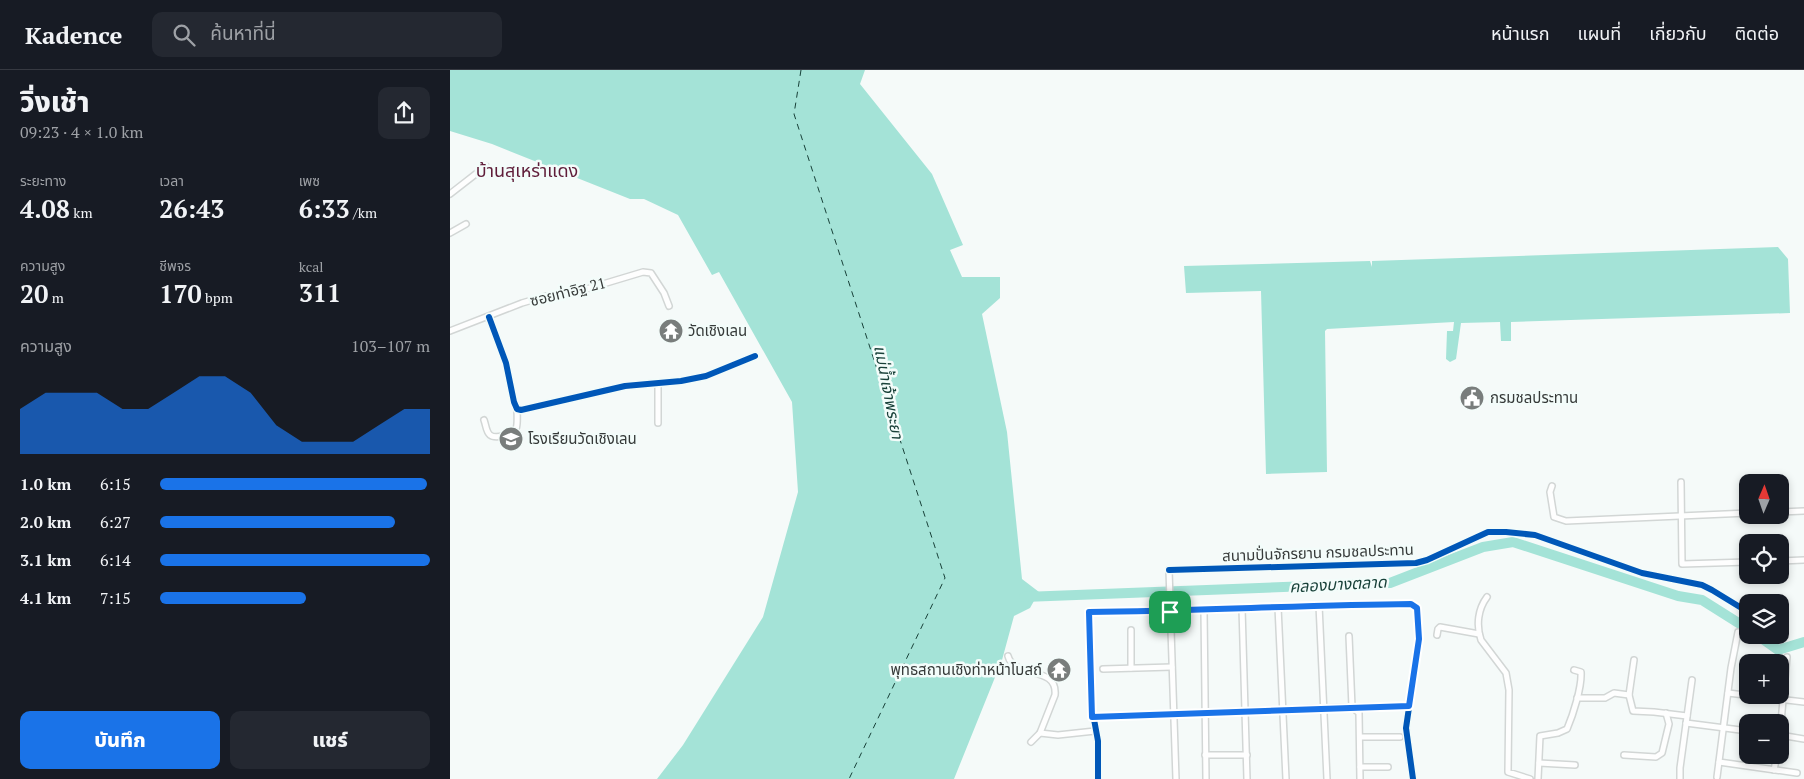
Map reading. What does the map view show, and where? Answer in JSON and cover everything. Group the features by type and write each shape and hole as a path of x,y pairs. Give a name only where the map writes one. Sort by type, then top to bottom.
{"street":[{"path":"450,194 486,166"},
{"path":"450,233 466,224"},
{"name":"ซอยท่าอิฐ 21","path":"450,331 541,297 563,296 643,272 651,273 664,292 668,306"},
{"path":"484,420 490,435 498,436 513,432 516,429 517,409 506,362 489,317"},
{"path":"517,409 527,410 625,386 681,381 706,376 755,356"},
{"path":"658,383 658,423"},
{"path":"1681,482 1682,564 1739,562"},
{"path":"1552,486 1550,492 1554,517 1566,521 1739,513"},
{"path":"1789,512 1804,512"},
{"path":"1789,561 1804,560"},
{"path":"1169,570 1176,779"},
{"path":"1487,597 1480,606 1479,634 1481,640 1506,673 1509,690 1508,772 1530,779"},
{"path":"1098,779 1098,741 1092,717 1089,612 1170,612 1319,605 1411,604 1417,608 1419,639 1406,728 1413,779"},
{"path":"1319,605 1327,779"},
{"path":"1278,607 1286,779"},
{"path":"1242,608 1247,779"},
{"path":"1204,610 1206,779"},
{"path":"1437,636 1440,627 1479,634"},
{"path":"1131,630 1131,668"},
{"path":"1716,777 1738,632"},
{"path":"1349,636 1353,708 1359,713 1360,779"},
{"path":"1008,656 1009,660 1016,667 1047,677 1056,689 1040,733 1031,742"},
{"path":"1634,660 1629,695 1633,711 1666,713 1687,720 1739,730"},
{"path":"1102,669 1172,667"},
{"path":"1538,779 1540,736 1558,733 1566,729 1577,698 1582,677 1581,672 1574,670"},
{"path":"1680,779 1692,680"},
{"path":"1577,698 1605,698 1614,693 1629,695"},
{"path":"1728,693 1739,694"},
{"path":"1789,700 1804,702"},
{"path":"1092,717 1353,708 1362,706 1409,706"},
{"path":"1624,755 1660,756 1669,724 1666,713"},
{"path":"1040,733 1058,735 1095,731"},
{"path":"1360,737 1400,736"},
{"path":"1789,736 1804,739"},
{"path":"1205,755 1246,755"},
{"path":"1719,762 1797,773"},
{"path":"1539,763 1575,765"},
{"path":"1774,770 1775,764"},
{"path":"1360,767 1388,767"}],"water":[{"name":"แม่น้ำเจ้าพระยา","path":"450,70 865,70 860,84 932,174 963,245 950,250 962,277 1000,277 1000,298 982,314 1007,432 1022,579 1039,592 1030,608 1014,616 1002,660 954,779 657,779 683,745 763,617 798,492 792,402 719,272 712,275 678,215 644,199 630,199 492,144 450,131"},
{"path":"1778,247 1788,259 1790,313 1511,322 1511,341 1501,341 1500,322 1461,323 1456,359 1450,362 1446,359 1447,331 1453,331 1454,322 1327,329 1325,331 1327,472 1266,474 1261,291 1186,293 1184,266 1370,261 1372,267 1372,261"}],"waterway":[{"name":"คลองบางตลาด","path":"1024,597 1390,583 1483,547 1513,542 1678,596 1702,600 1739,623"},
{"name":"คลองบางตลาด","path":"1770,644 1778,650 1804,642"}],"ferry route":[{"path":"801,70 794,114 945,578 849,779"}],"cycle path":[{"path":"489,317 506,363 514,402 517,409 521,410 625,386 681,381 706,376 755,356"},
{"name":"สนามปั่นจักรยาน กรมชลประทาน","path":"1169,570 1416,563 1427,560 1488,532 1506,532 1535,535 1642,573 1702,585 1739,606"},
{"path":"1098,779 1098,741 1091,703 1089,612 1411,604 1417,608 1419,639 1406,728 1413,779"}],"place":[{"name":"วัดเชิงเลน","path":"671,331"},
{"name":"กรมชลประทาน","path":"1472,398"},
{"name":"โรงเรียนวัดเชิงเลน","path":"511,439"},
{"name":"พุทธสถานเชิงท่าหน้าโบสถ์","path":"1059,670"}],"district":[{"name":"บ้านสุเหร่าแดง","path":"527,171"}],"route":[{"path":"1411,604 1417,608 1419,639 1409,706 1362,706 1354,709 1352,707 1092,717 1089,612 1170,612 1319,605 1411,604"}]}
